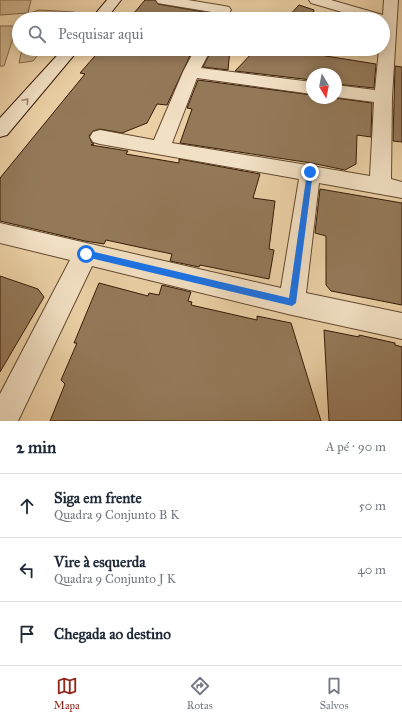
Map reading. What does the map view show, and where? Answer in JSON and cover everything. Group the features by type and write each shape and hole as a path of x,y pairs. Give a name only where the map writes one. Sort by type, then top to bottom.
{"street":[{"path":"104,12 114,0"},
{"path":"163,0 224,10"},
{"path":"316,0 357,12"},
{"path":"390,12 395,3"},
{"path":"0,130 65,56"},
{"path":"160,148 200,56"},
{"path":"380,185 384,56"},
{"path":"192,72 306,87"},
{"path":"342,92 383,97"},
{"path":"100,137 310,172 402,190"},
{"path":"292,303 310,172"},
{"path":"0,233 292,303 402,326"},
{"path":"2,421 86,254"}],"shaded area":[{"path":"0,0 31,0 28,12 12,12 12,14 0,15"},
{"path":"39,10 74,12 33,12"},
{"path":"0,26 12,26 12,41 4,66 0,66"},
{"path":"20,56 37,56 33,61 19,63"}],"building":[{"path":"145,0 155,0 158,4 204,12 135,12"},
{"path":"299,5 314,10 314,12 292,12"},
{"path":"95,56 190,56 167,105 157,104 147,123 122,133 100,129 93,131 89,136 94,144 91,145 128,151 126,154 179,163 179,159 260,174 253,198 275,201 269,249 274,250 269,279 200,265 199,267 170,261 172,254 106,240 104,244 85,241 0,221 0,178 85,74 80,73"},
{"path":"208,56 229,56 228,70 203,67"},
{"path":"249,56 326,56 376,64 374,88 342,85 342,68 306,68 306,79 235,71"},
{"path":"395,66 402,67 402,142 393,141"},
{"path":"198,80 306,94 306,104 342,104 342,99 372,103 371,137 357,135 356,164 345,170 311,163 180,143 192,109 187,108"},
{"path":"320,189 402,203 402,305 331,291 326,285 326,236 315,233"},
{"path":"0,276 38,289 44,297 0,372"},
{"path":"99,283 148,296 149,293 159,295 162,285 191,292 188,301 192,302 191,305 257,320 257,316 291,323 321,421 50,421 65,384 61,380 77,343 74,343"},
{"path":"324,330 359,337 359,335 395,343 395,345 402,347 402,421 329,421"}],"route":[{"path":"86,254 292,303 310,172"}]}
